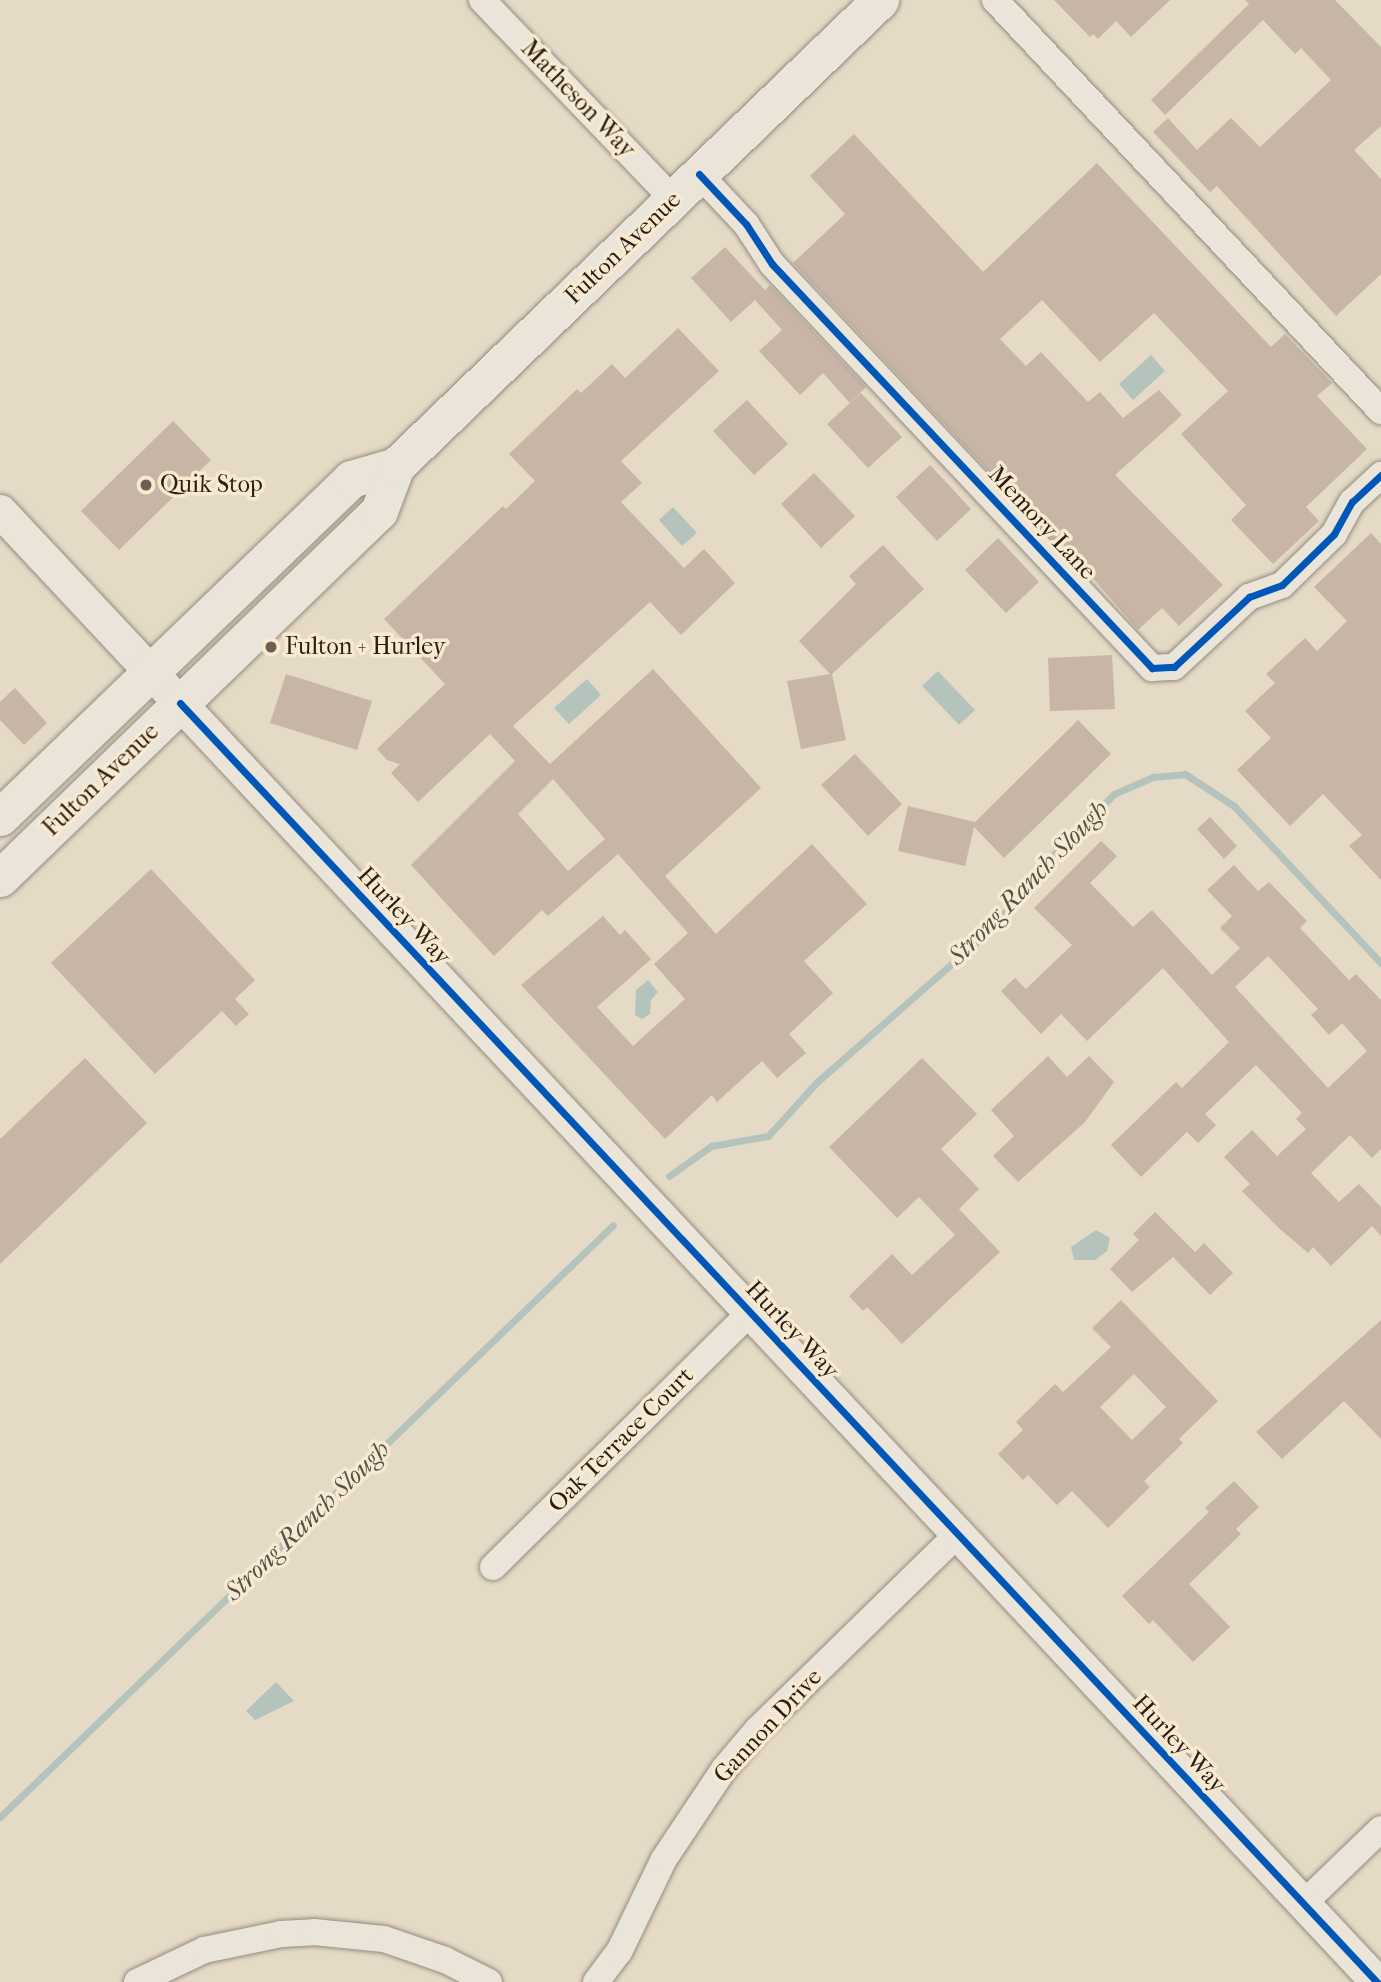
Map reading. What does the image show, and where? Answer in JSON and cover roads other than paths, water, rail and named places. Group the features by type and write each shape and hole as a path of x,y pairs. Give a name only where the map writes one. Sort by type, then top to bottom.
{"main road":[{"name":"Fulton Avenue","path":"0,878 379,511 396,466 880,0"},
{"name":"Fulton Avenue","path":"0,817 351,479 396,466"}],"street":[{"name":"Matheson Way","path":"482,0 686,186"},
{"path":"995,0 1381,411"},
{"name":"Memory Lane","path":"686,186 746,225 772,264 1152,668 1174,667 1249,597 1282,584 1334,534 1352,502 1381,475"},
{"name":"Hurley Way","path":"0,511 1377,1982"},
{"name":"Oak Terrace Court","path":"493,1567 750,1313"},
{"name":"Gannon Drive","path":"596,1982 619,1952 664,1859 724,1769 757,1730 957,1535"},
{"path":"1303,1904 1381,1829"},
{"path":"137,1982 204,1950 281,1934 314,1932 384,1939 445,1960 489,1982"}],"waterway":[{"name":"Strong Ranch Slough","path":"669,1176 711,1146 768,1136 817,1082 991,929 1055,853 1114,794 1153,777 1185,774 1234,806 1381,963"},
{"name":"Strong Ranch Slough","path":"0,1817 613,1225"}],"place":[{"name":"Quik Stop","path":"146,485"},
{"name":"Fulton + Hurley","path":"271,647"}]}
